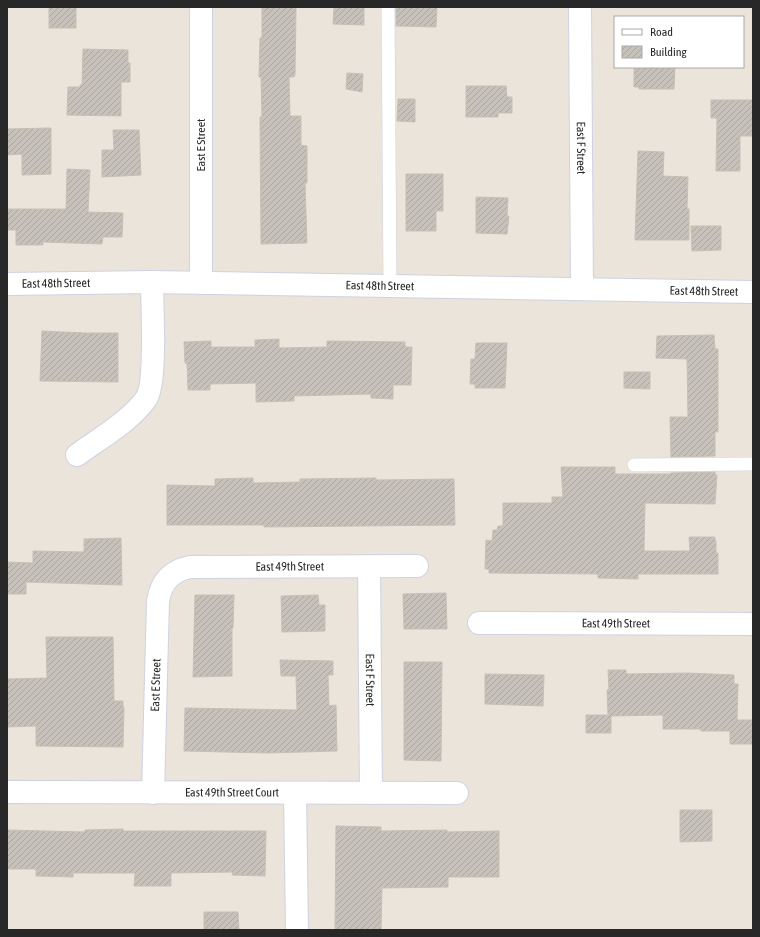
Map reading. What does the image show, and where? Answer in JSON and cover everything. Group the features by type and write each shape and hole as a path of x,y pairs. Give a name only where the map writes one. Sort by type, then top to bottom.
{"street":[{"name":"East E Street","path":"202,7 202,283"},
{"name":"East F Street","path":"580,7 582,289"},
{"name":"East 48th Street","path":"7,284 152,282 753,292"},
{"path":"77,455 120,424 136,410 147,397 153,376 152,282"},
{"name":"East 49th Street","path":"166,580 170,575 179,570 190,567 418,566"},
{"name":"East F Street","path":"369,567 371,793"},
{"name":"East E Street","path":"153,793 158,601 166,580"},
{"name":"East 49th Street","path":"479,623 753,624"},
{"name":"East 49th Street Court","path":"7,792 457,793"},
{"path":"295,793 297,930"}],"lane":[{"path":"388,7 390,286"},
{"path":"634,465 753,464"}],"building":[{"path":"49,7 76,7 76,28 49,28"},
{"path":"262,7 296,7 295,75 294,77 289,77 290,116 301,116 301,145 307,146 307,183 305,183 307,243 261,244 260,117 262,117 261,77 259,77 260,38 262,38"},
{"path":"334,7 364,7 364,25 333,24"},
{"path":"396,7 437,7 436,27 396,26"},
{"path":"83,49 128,50 130,82 121,82 121,116 67,115 68,87 80,87 80,85 82,85"},
{"path":"634,68 675,68 674,89 639,89 639,87 634,87"},
{"path":"347,73 363,74 362,92 346,89"},
{"path":"466,86 506,86 507,97 512,97 512,113 498,113 498,117 466,117"},
{"path":"398,99 415,99 415,122 397,121"},
{"path":"711,100 752,100 752,136 740,136 740,171 716,171 717,118 711,118"},
{"path":"51,128 51,174 22,175 22,154 7,155 7,129"},
{"path":"113,130 139,130 141,175 102,177 102,150 114,150"},
{"path":"638,151 664,152 663,176 688,177 687,209 689,209 689,240 635,240"},
{"path":"67,169 90,170 88,212 123,213 122,237 103,237 102,244 43,242 43,245 16,245 16,230 7,230 7,209 66,209"},
{"path":"406,174 443,174 443,211 436,211 436,231 406,231"},
{"path":"476,197 508,198 507,216 509,216 507,234 476,233"},
{"path":"691,226 721,226 721,250 692,251"},
{"path":"42,331 118,333 118,382 40,381"},
{"path":"714,335 715,349 718,349 718,432 715,432 715,456 671,457 670,417 688,417 687,359 656,358 657,336"},
{"path":"279,339 279,348 327,347 327,341 405,342 405,347 412,347 411,385 393,385 393,399 371,398 371,394 294,396 294,401 256,402 256,383 210,384 210,390 188,390 187,363 185,363 184,342 211,341 211,347 255,347 255,340"},
{"path":"476,343 507,343 505,388 475,388 475,384 470,384 471,359 475,359"},
{"path":"624,372 650,372 650,389 624,388"},
{"path":"561,467 615,467 615,474 715,472 715,475 717,475 715,504 645,503 644,551 690,551 689,537 715,537 716,553 718,553 718,574 638,574 638,579 598,578 598,574 489,573 489,569 485,569 486,540 492,541 493,530 497,530 498,526 503,526 503,503 552,503 552,497 563,497"},
{"path":"253,478 253,483 300,482 300,479 454,479 455,525 264,527 264,525 167,525 167,485 215,486 215,479"},
{"path":"121,538 122,585 26,582 26,594 7,594 7,562 33,563 33,551 84,552 84,539"},
{"path":"446,593 447,629 404,629 403,594"},
{"path":"195,595 234,595 232,676 193,677"},
{"path":"318,595 319,605 325,605 325,631 282,632 281,596"},
{"path":"46,637 113,637 114,701 123,701 123,747 36,746 36,726 7,727 7,679 47,678"},
{"path":"280,660 333,661 333,675 328,675 329,706 336,705 337,751 267,753 184,751 185,708 297,710 296,676 281,676"},
{"path":"404,662 442,662 441,761 404,760"},
{"path":"608,670 626,670 626,674 688,673 734,675 734,684 738,684 737,720 752,720 752,744 730,744 730,731 663,729 663,715 611,716 611,733 586,733 586,715 608,715"},
{"path":"485,674 544,675 543,706 485,704"},
{"path":"680,810 712,810 712,841 680,842"},
{"path":"336,826 381,827 381,831 499,831 499,877 448,877 448,887 382,888 381,930 335,930"},
{"path":"123,829 123,831 266,831 265,876 232,875 233,872 171,873 171,886 134,886 135,873 73,873 73,877 36,876 36,869 7,869 7,830 85,832 85,830"},
{"path":"204,912 238,912 239,930 204,930"}]}
